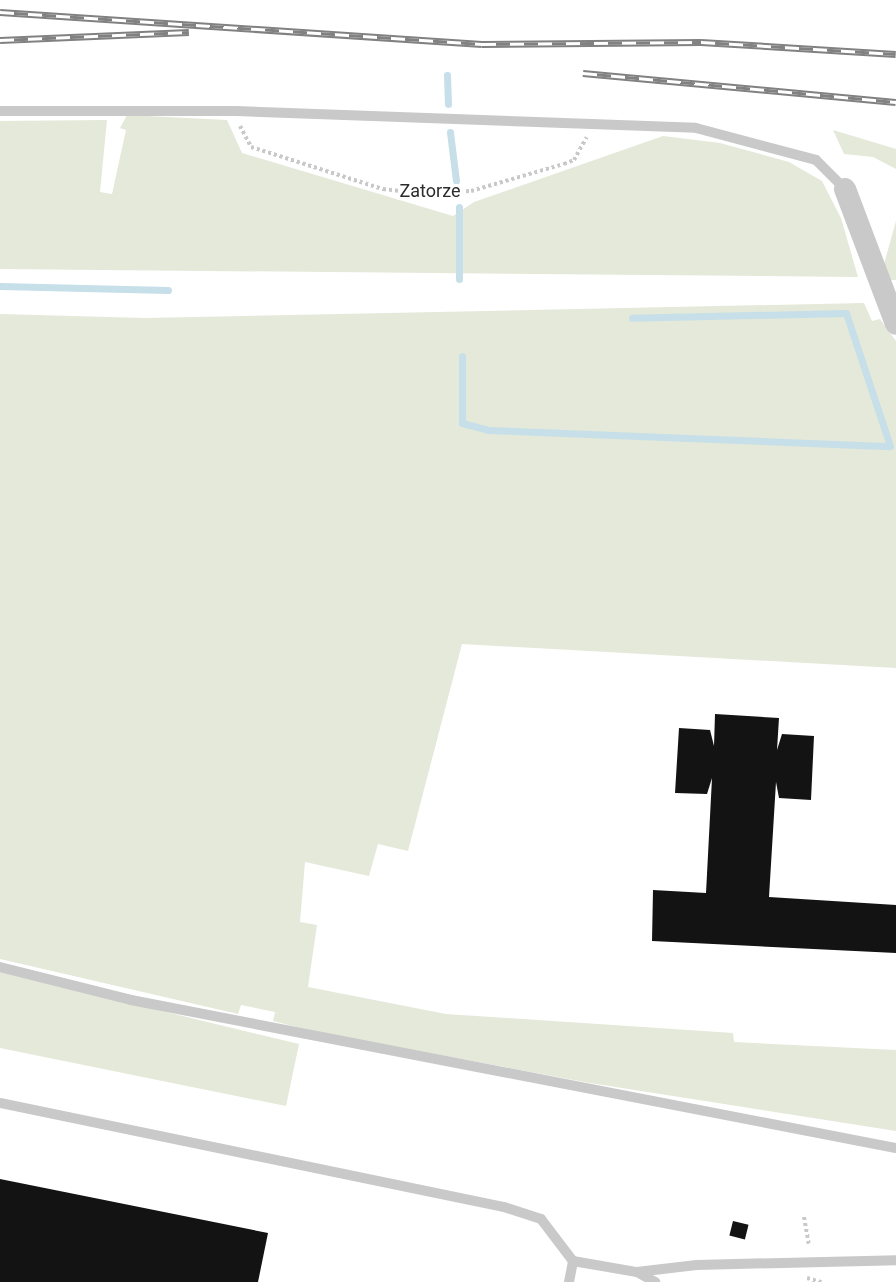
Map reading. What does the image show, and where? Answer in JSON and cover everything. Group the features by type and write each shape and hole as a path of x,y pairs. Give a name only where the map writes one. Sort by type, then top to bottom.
{"street":[{"path":"845,189 896,324"}],"lane":[{"path":"0,111 236,111 696,128 774,145 824,164 845,189"},
{"path":"0,967 131,1000 896,1148"},
{"path":"0,1103 504,1207 541,1219 573,1261 637,1272 697,1265 896,1260"},
{"path":"569,1282 573,1261"},
{"path":"637,1272 655,1282"}],"path":[{"name":"Zatorze","path":"236,111 251,147 383,189 436,195 471,191 564,164 584,147 592,123"},
{"path":"804,1217 807,1245 817,1244"}],"shaded area":[{"path":"127,115 227,120 242,153 453,216 474,202 663,136 720,143 789,162 822,181 841,218 858,277 0,269 0,121 107,120 100,192 112,194 126,130 120,128"},
{"path":"833,130 896,149 896,169 873,157 844,154"},
{"path":"896,221 896,280 888,280 884,264"},
{"path":"864,303 872,321 880,319 896,341 896,668 462,644 408,851 378,844 369,876 305,862 300,922 317,925 308,987 446,1014 733,1033 734,1042 896,1050 896,1131 590,1083 312,1031 273,1021 275,1012 241,1005 238,1014 0,959 0,314 145,318"},
{"path":"0,972 299,1044 286,1106 0,1048"}],"building":[{"path":"715,714 779,718 777,750 782,734 814,736 811,800 779,798 776,782 769,897 896,905 896,953 652,941 653,890 706,893 712,778 707,794 675,793 679,728 710,730 714,746"},
{"path":"0,1179 268,1233 258,1282 0,1282"},
{"path":"733,1221 749,1225 745,1239 729,1236"}],"waterway":[{"path":"447,75 448,104"},
{"path":"450,132 456,181"},
{"path":"459,207 459,279"},
{"path":"0,286 168,290"},
{"path":"462,356 462,423 488,430 890,446 846,313 632,318"}],"railway":[{"path":"0,12 482,44 701,42 896,54"},
{"path":"0,40 189,32"},
{"path":"583,73 896,102"}]}
